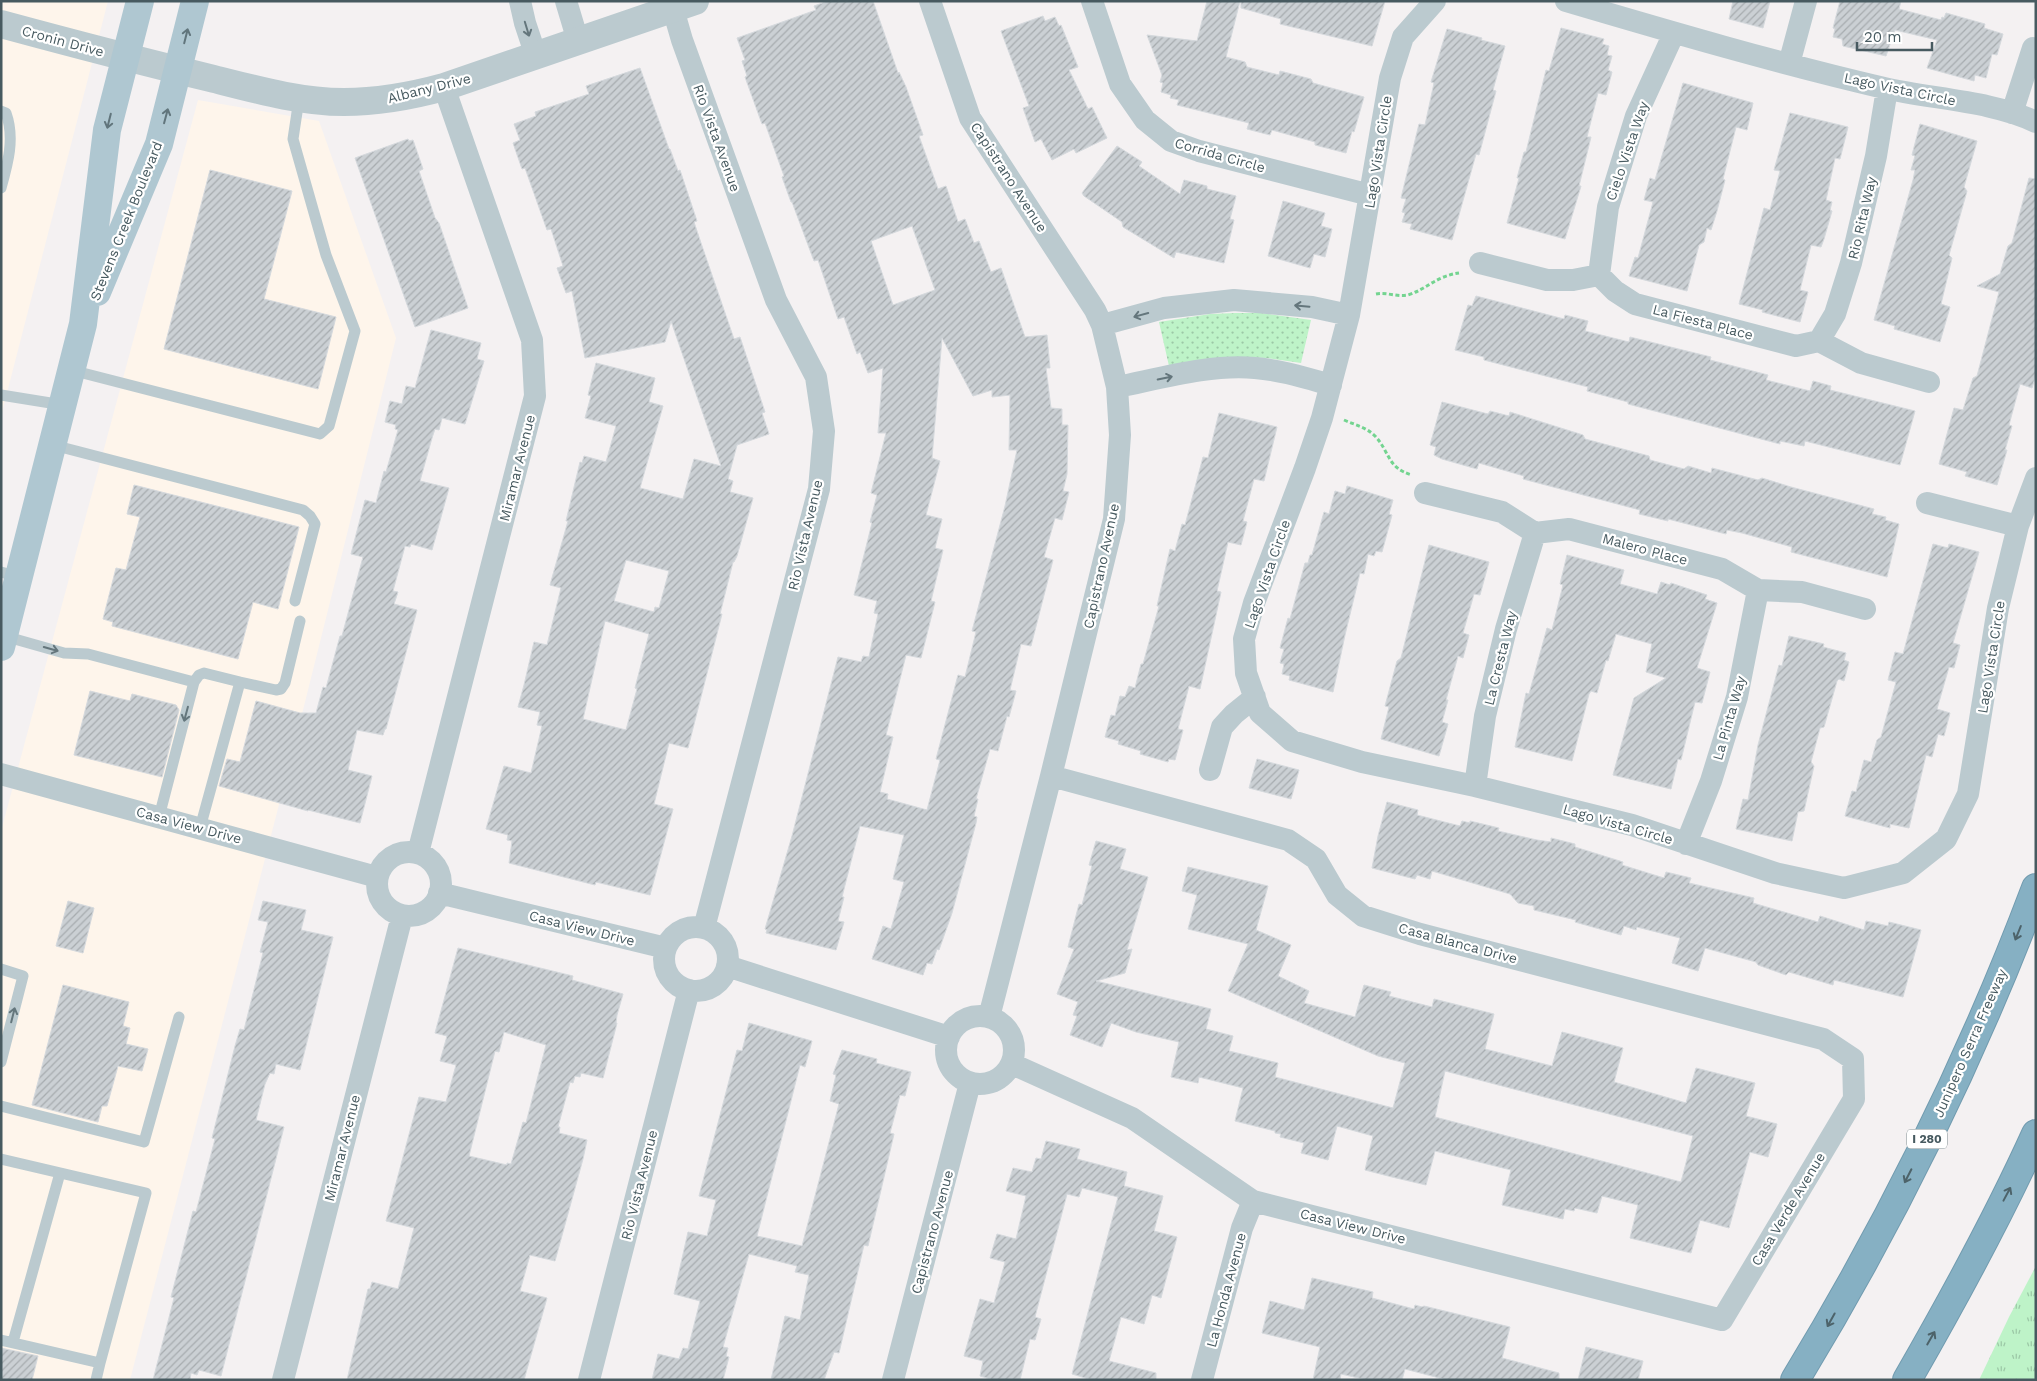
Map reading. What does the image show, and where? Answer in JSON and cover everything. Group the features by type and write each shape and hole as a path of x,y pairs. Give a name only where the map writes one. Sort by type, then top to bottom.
{"highway":[{"name":"Junipero Serra Freeway","path":"1795,1380 1856,1274 1929,1134 1968,1052 2036,888"},
{"path":"1906,1380 1938,1327 2012,1186 2036,1134"}],"main road":[{"name":"Stevens Creek Boulevard","path":"3,641 10,575 53,445 83,324 107,130 140,1"},
{"name":"Stevens Creek Boulevard","path":"83,324 159,144 195,1"}],"street":[{"path":"520,1 536,56"},
{"path":"566,1 578,41"},
{"name":"Capistrano Avenue","path":"930,1 970,118 1095,310 1102,325 1117,388 1120,435 1114,519 989,1017"},
{"name":"Corrida Circle","path":"1092,1 1120,84 1145,120 1171,142 1370,195"},
{"name":"Lago Vista Circle","path":"1435,1 1403,37 1390,78 1350,315 1331,385 1305,468 1254,603 1244,639 1246,672 1260,712 1292,741 1362,762 1475,786 1632,825 1775,873 1844,888 1903,873 1946,839 1968,794 1998,608 2018,526 2036,478"},
{"name":"Lago Vista Circle","path":"1566,1 1674,33 1886,89 2012,113 2036,122"},
{"path":"1789,64 1806,1"},
{"name":"Albany Drive","path":"126,57 299,99 343,102 381,101 444,87 684,5"},
{"name":"Rio Vista Avenue","path":"684,5 686,50 776,300 816,378 824,431 819,489 704,928"},
{"name":"Cronin Drive","path":"1,24 126,57"},
{"name":"Cielo Vista Way","path":"1599,275 1608,206 1636,116 1674,33"},
{"path":"2012,113 2033,48"},
{"name":"Miramar Avenue","path":"418,853 535,396 532,340 444,87"},
{"name":"Rio Rita Way","path":"1819,341 1835,314 1851,263 1876,156 1886,89"},
{"path":"1480,263 1547,280 1574,280 1599,275"},
{"name":"La Fiesta Place","path":"1599,275 1615,292 1635,304 1796,346 1819,341"},
{"path":"1102,325 1164,308 1234,300 1312,308 1350,315"},
{"path":"1819,341 1861,363 1929,382"},
{"path":"1117,388 1172,376 1222,369 1255,368 1299,375 1331,385"},
{"path":"1423,486 1502,512 1535,533"},
{"path":"1927,503 2018,526"},
{"name":"Malero Place","path":"1535,533 1569,529 1722,569 1758,590 1802,592 1865,609"},
{"name":"La Cresta Way","path":"1475,786 1485,716 1506,629 1535,533"},
{"name":"La Pinta Way","path":"1686,844 1711,781 1737,697 1758,590"},
{"path":"1210,770 1222,727 1234,714 1255,697"},
{"name":"Casa View Drive","path":"1,774 377,877"},
{"name":"Casa Blanca Drive","path":"1051,776 1288,840 1316,859 1337,895 1363,916 1420,934 1823,1039 1853,1059 1854,1099"},
{"path":"407,852 418,853 432,862 438,872 441,882 440,893 433,906 424,913 402,916 386,908 380,899 377,877 387,861 396,855 407,852"},
{"name":"Casa View Drive","path":"440,893 666,948"},
{"name":"Miramar Avenue","path":"283,1380 402,916"},
{"path":"693,927 704,928 715,933 724,942 727,966 724,975 717,983 699,991 689,990 679,986 671,979 666,970 664,959 666,948 672,938 681,931 693,927"},
{"path":"727,966 949,1037"},
{"name":"Rio Vista Avenue","path":"588,1380 689,990"},
{"path":"977,1016 989,1017 999,1022 1008,1030 1015,1052 1012,1064 1005,1074 995,1082 983,1085 970,1083 960,1078 952,1070 947,1060 946,1048 949,1037 955,1027 965,1020 977,1016"},
{"name":"Casa View Drive","path":"1012,1064 1132,1118 1253,1201 1722,1320"},
{"name":"Capistrano Avenue","path":"893,1380 970,1083"},
{"name":"Casa Verde Avenue","path":"1722,1320 1854,1099"},
{"name":"La Honda Avenue","path":"1202,1380 1242,1228 1253,1201"}],"lane":[{"path":"72,370 320,434 330,426 356,331 326,255 293,139 299,99"},
{"path":"1,111 6,113 10,123 11,135 10,155 2,182"},
{"path":"1,395 63,405"},
{"path":"53,445 303,510 315,524 295,601"},
{"path":"159,817 194,682 204,673 276,690 281,688 285,683 300,621"},
{"path":"3,641 64,653 88,654 194,682"},
{"path":"200,828 240,682"},
{"path":"1,970 23,976 1,1062"},
{"path":"1,1106 144,1142 179,1017"},
{"path":"1,1160 146,1193 96,1380"},
{"path":"13,1342 60,1173"},
{"path":"1,1340 100,1362"}],"path":[{"path":"1373,295 1379,293 1397,296 1407,295 1439,278 1452,274 1464,273 1481,277 1480,263"},
{"path":"1341,416 1344,420 1367,429 1377,438 1392,465 1423,486"}],"shaded area":[{"path":"1,1 108,1 1,416"},
{"path":"198,100 319,121 396,338 289,766 130,1380 1,1380 1,831"}],"green space":[{"path":"1261,313 1311,320 1301,363 1267,358 1235,357 1169,366 1159,322 1210,314"},
{"path":"2036,1266 2036,1380 1979,1380 2009,1317"}],"building":[{"path":"828,1 873,1 898,73 906,87 923,135 919,136 938,189 946,186 958,222 965,219 974,243 979,241 991,272 1001,268 1025,337 1047,335 1050,368 1046,368 1051,408 1062,409 1062,425 1068,425 1067,474 1063,491 1069,492 1062,520 1055,518 1044,557 1053,560 1031,646 1021,644 1010,690 1016,691 998,751 990,749 976,799 978,799 974,816 977,817 976,823 952,913 939,950 937,949 932,964 927,963 923,975 872,959 883,926 891,929 904,882 893,879 904,835 860,826 842,897 844,897 838,921 844,922 836,950 766,933 767,930 765,929 792,836 838,657 861,662 863,656 869,657 878,614 874,613 877,601 854,595 872,523 870,522 877,495 871,493 886,433 878,433 883,368 868,373 860,352 857,354 844,317 838,319 818,260 814,261 782,177 784,176 765,123 762,124 745,77 747,76 742,61 745,60 737,38 816,10 814,6","holes":["912,226 935,290 893,305 871,241","942,338 973,396 992,390 992,397 1010,395 1009,450 1017,450 1005,506 972,631 976,632 965,677 958,675 936,759 940,760 927,810 887,799 888,794 880,792 893,737 886,735 906,655 921,658 935,602 931,601 943,550 935,548 942,519 926,515 940,461 932,458"]},
{"path":"1207,1 1240,1 1226,57 1245,62 1247,67 1279,75 1280,71 1311,79 1313,83 1364,97 1346,153 1315,145 1315,142 1272,130 1270,135 1247,129 1249,123 1177,105 1179,100 1170,98 1171,95 1161,92 1163,83 1160,82 1162,75 1147,35 1197,41"},
{"path":"1241,1 1385,1 1372,46 1280,24 1281,19 1241,8"},
{"path":"1733,1 1770,1 1763,28 1729,19"},
{"path":"1840,1 1901,1 1899,9 1941,20 1946,13 1985,24 1984,28 2003,34 1997,55 1992,54 1986,78 1975,75 1974,81 1927,68 1937,40 1895,30 1886,56 1843,46 1842,39 1833,37 1835,29 1833,28"},
{"path":"1043,16 1045,21 1055,17 1059,26 1061,25 1078,67 1069,70 1088,109 1092,107 1107,138 1076,153 1074,149 1052,160 1041,139 1035,142 1023,108 1029,106 1001,31"},
{"path":"1561,28 1604,39 1602,44 1609,46 1607,55 1612,56 1608,70 1612,72 1606,95 1598,93 1587,137 1591,137 1579,186 1581,186 1565,239 1507,223 1546,70 1549,71"},
{"path":"1447,29 1505,46 1493,90 1496,91 1479,155 1476,154 1452,240 1410,229 1412,224 1402,222 1405,213 1402,212 1406,199 1401,198 1419,124 1425,125 1434,83 1431,82"},
{"path":"640,68 669,149 678,171 680,170 697,221 694,222 734,339 740,337 765,412 762,413 769,434 737,445 728,479 733,481 730,492 753,498 737,556 733,562 720,614 722,614 688,748 669,743 654,804 673,809 650,895 596,882 595,885 509,863 512,841 507,840 508,835 486,829 504,766 531,773 542,726 537,725 540,712 518,707 534,642 547,645 561,588 550,585 568,521 566,521 580,462 582,463 584,456 606,462 616,426 585,418 591,396 588,395 596,363 655,378 649,402 663,406 640,488 683,499 694,459 721,466 671,321 665,342 585,358 572,291 566,293 557,268 563,266 551,229 547,230 525,168 522,169 513,143 520,140 514,124 536,116 535,112 589,94 586,86","holes":["626,560 669,571 659,608 655,607 654,612 614,601","605,621 649,634 626,730 583,719"]},
{"path":"1683,83 1753,103 1747,130 1736,127 1717,211 1711,230 1707,228 1704,242 1699,245 1687,291 1629,276 1635,257 1638,258 1653,202 1644,200 1650,178 1655,180"},
{"path":"1790,113 1848,127 1840,159 1835,158 1826,200 1832,202 1830,210 1832,211 1824,239 1821,247 1811,245 1800,290 1808,292 1800,322 1739,304 1764,208 1770,210 1780,171 1774,170"},
{"path":"1920,124 1977,141 1964,187 1967,191 1949,255 1952,258 1941,304 1950,307 1940,342 1894,329 1895,326 1874,320 1913,180 1915,170 1911,170 1915,156 1912,155"},
{"path":"408,139 409,141 413,140 423,169 419,171 468,308 415,327 355,158"},
{"path":"1117,146 1142,162 1139,166 1180,194 1184,180 1207,186 1207,189 1236,196 1230,219 1234,220 1224,263 1176,252 1174,258 1123,227 1122,222 1084,196 1082,193"},
{"path":"210,170 292,191 264,299 336,317 318,389 164,349"},
{"path":"2029,178 2036,179 2036,375 2032,388 2020,384 2009,425 2012,426 2005,450 2007,450 1997,485 1965,476 1967,472 1939,464 1954,408 1963,410 1973,378 1977,376 1999,292 1977,286 2000,274 2008,246 2012,243"},
{"path":"1283,201 1325,213 1321,226 1332,229 1325,257 1314,254 1310,268 1268,256"},
{"path":"1476,296 1564,319 1565,315 1588,321 1585,331 1629,342 1630,337 1711,357 1710,360 1768,375 1766,380 1810,391 1813,381 1831,386 1830,390 1915,411 1900,465 1805,441 1804,446 1780,441 1780,444 1628,404 1628,402 1587,391 1588,387 1484,360 1484,357 1455,350 1468,305 1472,306"},
{"path":"431,330 481,343 477,359 484,361 465,424 442,418 439,430 435,429 420,481 449,488 432,550 411,544 410,547 405,546 393,591 398,592 394,604 417,610 383,735 357,730 348,770 372,776 360,823 308,811 219,786 227,759 240,762 256,701 300,713 316,713 323,687 326,688 340,636 342,636 363,557 351,554 365,500 376,503 384,471 386,472 398,430 395,429 396,425 385,422 390,401 402,404 406,386 415,388"},
{"path":"1442,402 1488,414 1490,411 1509,416 1510,412 1583,435 1585,439 1649,456 1650,460 1684,469 1688,466 1711,473 1712,468 1758,480 1762,478 1874,509 1872,514 1886,517 1885,520 1899,524 1887,577 1791,552 1792,547 1742,533 1727,530 1726,534 1668,519 1668,521 1639,514 1640,510 1523,479 1524,476 1479,463 1477,469 1442,459 1434,455 1436,447 1430,445"},
{"path":"1219,413 1277,427 1264,481 1254,479 1243,521 1247,522 1241,545 1228,542 1217,591 1221,592 1200,689 1189,686 1178,729 1183,730 1175,760 1169,759 1168,762 1140,754 1141,751 1118,744 1119,741 1105,737 1111,715 1115,716 1120,696 1125,697 1129,686 1135,688 1159,606 1157,606 1170,549 1175,551 1182,524 1185,525 1203,457 1208,458"},
{"path":"134,485 299,527 278,609 253,602 238,659 112,626 113,622 103,619 116,568 126,570 140,517 127,514"},
{"path":"1347,486 1393,500 1389,514 1392,515 1382,552 1376,551 1374,556 1368,554 1364,574 1360,573 1333,692 1289,680 1290,676 1282,674 1284,664 1280,663 1284,649 1280,648 1305,563 1308,563 1310,555 1312,555 1324,512 1329,514 1335,491 1345,494"},
{"path":"1933,544 1948,548 1949,544 1979,552 1953,643 1960,645 1954,668 1949,667 1937,709 1950,713 1944,736 1938,734 1932,757 1926,755 1909,828 1890,824 1890,828 1845,816 1852,791 1856,792 1864,760 1871,762 1877,740 1881,737 1896,682 1888,680 1895,652 1903,654"},
{"path":"1429,545 1489,562 1480,595 1474,594 1463,633 1469,635 1463,658 1458,656 1446,700 1448,700 1442,722 1448,724 1439,756 1381,739 1389,707 1385,706 1397,661 1401,658"},
{"path":"1567,555 1624,570 1620,584 1657,594 1661,582 1670,585 1671,583 1707,595 1705,599 1717,603 1697,668 1710,672 1702,703 1695,702 1681,760 1678,759 1671,789 1613,775 1634,698 1666,678 1646,672 1652,644 1616,634 1608,661 1606,660 1597,693 1591,691 1589,694 1572,761 1515,747 1526,693 1529,694 1547,628 1552,630 1563,585 1560,584"},
{"path":"1789,636 1824,644 1823,647 1846,653 1844,660 1849,662 1844,681 1839,679 1837,681 1824,727 1820,728 1811,762 1814,766 1804,811 1798,812 1792,841 1736,829 1743,799 1748,800 1758,745 1779,665 1782,666"},
{"path":"90,691 130,701 132,694 176,705 179,710 162,777 74,755"},
{"path":"1257,759 1299,770 1291,799 1249,788"},
{"path":"1387,802 1418,810 1417,815 1460,826 1462,821 1470,823 1470,821 1499,828 1498,831 1537,840 1551,842 1551,838 1575,844 1575,847 1623,862 1622,865 1664,878 1666,872 1691,878 1689,883 1754,898 1753,903 1818,922 1820,916 1864,930 1866,921 1888,926 1889,922 1921,930 1903,997 1834,980 1833,985 1789,972 1786,975 1758,965 1756,962 1705,948 1698,971 1672,963 1680,938 1637,927 1636,930 1624,926 1621,935 1575,922 1576,920 1534,910 1534,906 1518,903 1510,894 1432,871 1430,879 1417,875 1415,879 1372,868"},
{"path":"1096,841 1126,849 1120,869 1148,877 1127,950 1132,949 1125,973 1096,981 1211,1009 1206,1029 1233,1036 1229,1051 1278,1063 1275,1077 1393,1108 1405,1063 1378,1056 1228,991 1248,944 1188,929 1197,895 1182,891 1188,867 1268,886 1256,930 1291,945 1278,976 1309,991 1304,1003 1355,1017 1364,985 1391,992 1389,996 1432,1007 1434,999 1494,1014 1485,1049 1552,1066 1562,1032 1623,1048 1614,1082 1686,1103 1696,1068 1755,1083 1746,1116 1777,1124 1768,1157 1750,1152 1729,1228 1700,1220 1691,1253 1630,1238 1638,1205 1602,1196 1597,1213 1575,1208 1574,1211 1565,1209 1563,1219 1502,1205 1511,1170 1435,1151 1426,1185 1392,1177 1365,1170 1373,1136 1337,1126 1328,1160 1301,1153 1304,1143 1280,1137 1281,1134 1275,1133 1275,1131 1235,1121 1243,1088 1199,1077 1198,1083 1171,1077 1179,1042 1136,1032 1111,1023 1102,1047 1070,1035 1077,1016 1073,1015 1078,1002 1057,994 1074,949 1068,947 1079,904 1082,905 1092,866 1089,865","holes":["1445,1071 1693,1136 1681,1182 1435,1117"]},
{"path":"68,901 94,908 83,953 56,946"},
{"path":"263,901 306,910 301,930 333,937 300,1070 276,1064 274,1074 270,1073 265,1084 256,1120 284,1127 221,1376 199,1370 197,1375 191,1373 190,1380 153,1380 174,1298 171,1297 193,1211 196,1212 215,1139 212,1138 235,1046 240,1029 244,1030 263,953 260,952 268,922 258,920"},
{"path":"458,948 573,976 572,980 623,994 603,1078 581,1073 580,1077 575,1076 573,1083 570,1082 558,1127 560,1127 559,1133 587,1140 555,1261 530,1255 520,1291 547,1298 524,1380 347,1380 368,1289 370,1289 372,1282 398,1289 414,1228 386,1221 419,1097 446,1102 456,1065 440,1061 447,1036 435,1033","holes":["504,1032 546,1045 526,1123 523,1122 511,1164 507,1163 507,1165 469,1156 495,1051 499,1052"]},
{"path":"63,985 129,1002 123,1026 130,1028 126,1044 148,1049 142,1071 118,1066 107,1106 102,1106 98,1122 32,1105"},
{"path":"749,1023 812,1041 805,1067 800,1065 757,1236 802,1246 839,1104 830,1101 836,1075 833,1074 842,1050 877,1059 876,1063 911,1072 905,1096 900,1095 890,1133 894,1134 868,1246 864,1245 839,1353 834,1352 824,1380 771,1380 785,1316 800,1320 809,1275 795,1272 797,1266 749,1254 723,1347 728,1348 726,1356 729,1357 723,1380 652,1380 658,1354 679,1359 683,1348 688,1349 700,1301 674,1294 688,1232 707,1236 716,1200 699,1196 737,1050 742,1051"},
{"path":"1046,1141 1080,1149 1077,1159 1127,1172 1124,1186 1163,1196 1154,1231 1177,1237 1161,1298 1152,1295 1144,1324 1121,1317 1109,1361 1156,1373 1156,1380 1092,1380 1072,1374 1118,1197 1082,1188 1079,1197 1067,1194 1035,1317 1041,1319 1035,1340 1030,1339 1020,1380 994,1380 980,1376 983,1361 964,1356 980,1299 994,1303 1005,1262 990,1258 997,1234 1016,1239 1026,1196 1006,1191 1013,1168 1032,1172 1036,1158 1041,1159"},
{"path":"1312,1278 1373,1292 1372,1298 1414,1309 1415,1305 1424,1306 1510,1327 1502,1358 1559,1373 1559,1380 1447,1380 1405,1369 1402,1380 1367,1380 1341,1374 1340,1380 1313,1380 1320,1347 1262,1333 1270,1301 1304,1310"},
{"path":"1586,1347 1643,1361 1638,1380 1578,1380"},
{"path":"1,1348 38,1356 32,1380 1,1380"}]}
